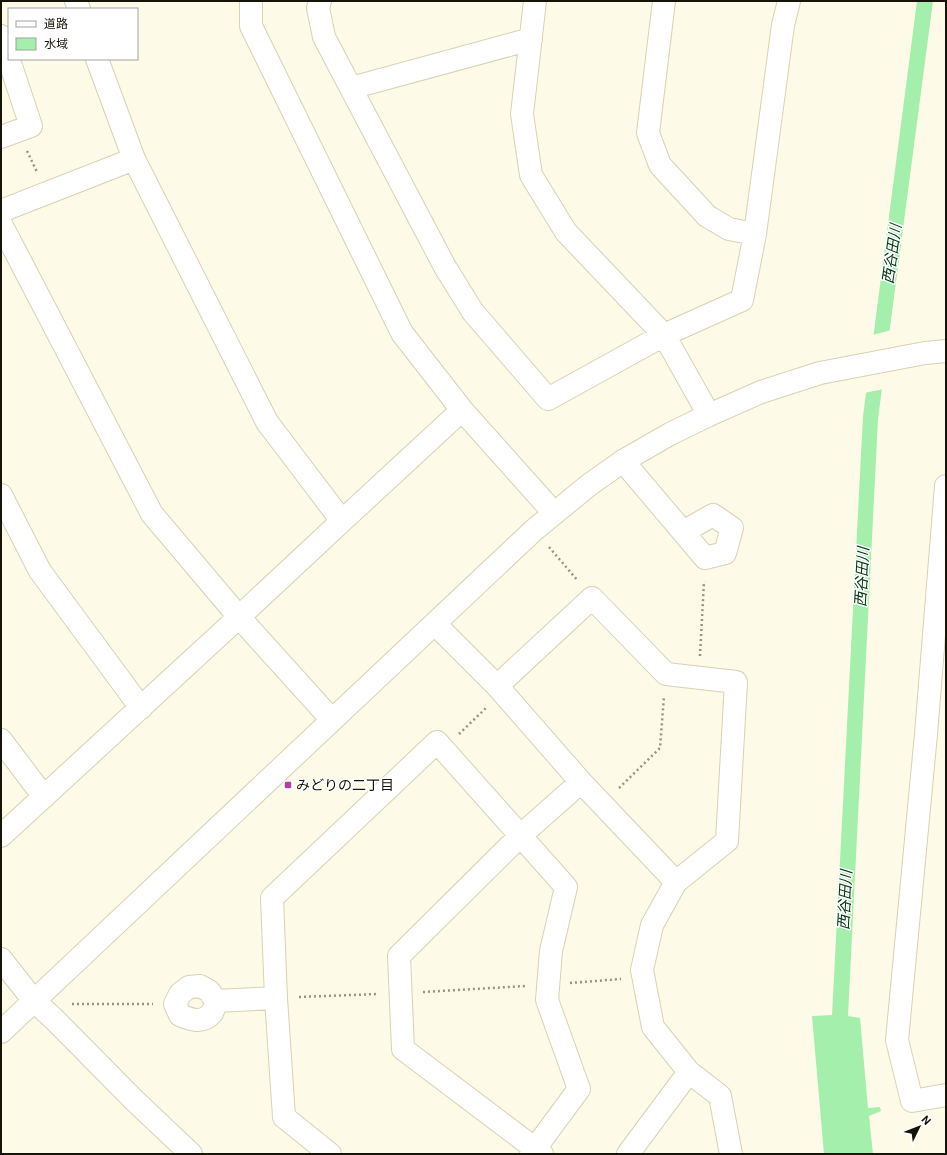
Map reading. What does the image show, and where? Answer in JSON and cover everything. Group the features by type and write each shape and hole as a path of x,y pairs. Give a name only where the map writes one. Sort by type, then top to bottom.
{"street":[{"path":"251,1 251,26 402,333 462,410 554,513"},
{"path":"320,1 318,8 324,37 445,267 473,312 548,398 664,335 742,300 755,234 784,25 789,1"},
{"path":"535,1 522,114 532,175 566,232 664,335 709,415"},
{"path":"664,1 648,134 660,165 707,216 729,230 755,234"},
{"path":"1,36 8,57"},
{"path":"351,88 530,39"},
{"path":"9,60 31,126 9,134"},
{"path":"97,60 134,159 267,422 342,521"},
{"path":"1,211 134,159"},
{"path":"1,224 152,514 239,617 332,720"},
{"path":"1,1032 534,530 589,484 623,461 670,434 761,392 820,373 936,352"},
{"path":"1,836 462,410"},
{"path":"623,461 704,558 725,553 732,528 713,515 683,532"},
{"path":"946,486 926,734 897,1040 912,1101 946,1095"},
{"path":"1,495 40,571 141,708"},
{"path":"499,689 592,598 666,674 736,682 727,840 676,882 652,925 642,970 653,1027 689,1072 720,1096 731,1154"},
{"path":"435,624 499,689 581,782 676,882"},
{"path":"1,740 44,797"},
{"path":"330,1154 284,1117 276,998 272,898 437,742 443,748 520,836 566,887 551,951 547,1000 579,1089 536,1152 403,1049 399,956 520,836 581,782"},
{"path":"1,959 34,1002 54,1019 134,1100 191,1154"},
{"path":"175,1004 180,994 189,987 200,986 210,991 216,1001 276,998"},
{"path":"628,1154 689,1072"}],"path":[{"path":"9,134 48,193"},
{"path":"534,530 592,598"},
{"path":"699,678 704,558"},
{"path":"602,804 660,748 666,674"},
{"path":"443,748 499,689"},
{"path":"276,998 400,993 643,978"},
{"path":"69,1004 175,1004"}],"water":[{"name":"西谷田川","path":"917,1 933,1 878,419 848,1016 860,1018 868,1108 880,1107 881,1111 869,1116 873,1154 824,1154 812,1016 832,1015 863,416"}],"pier":[{"path":"892,330 884,389 864,393 872,335"}],"place":[{"name":"みどりの二丁目","path":"288,785"}]}
